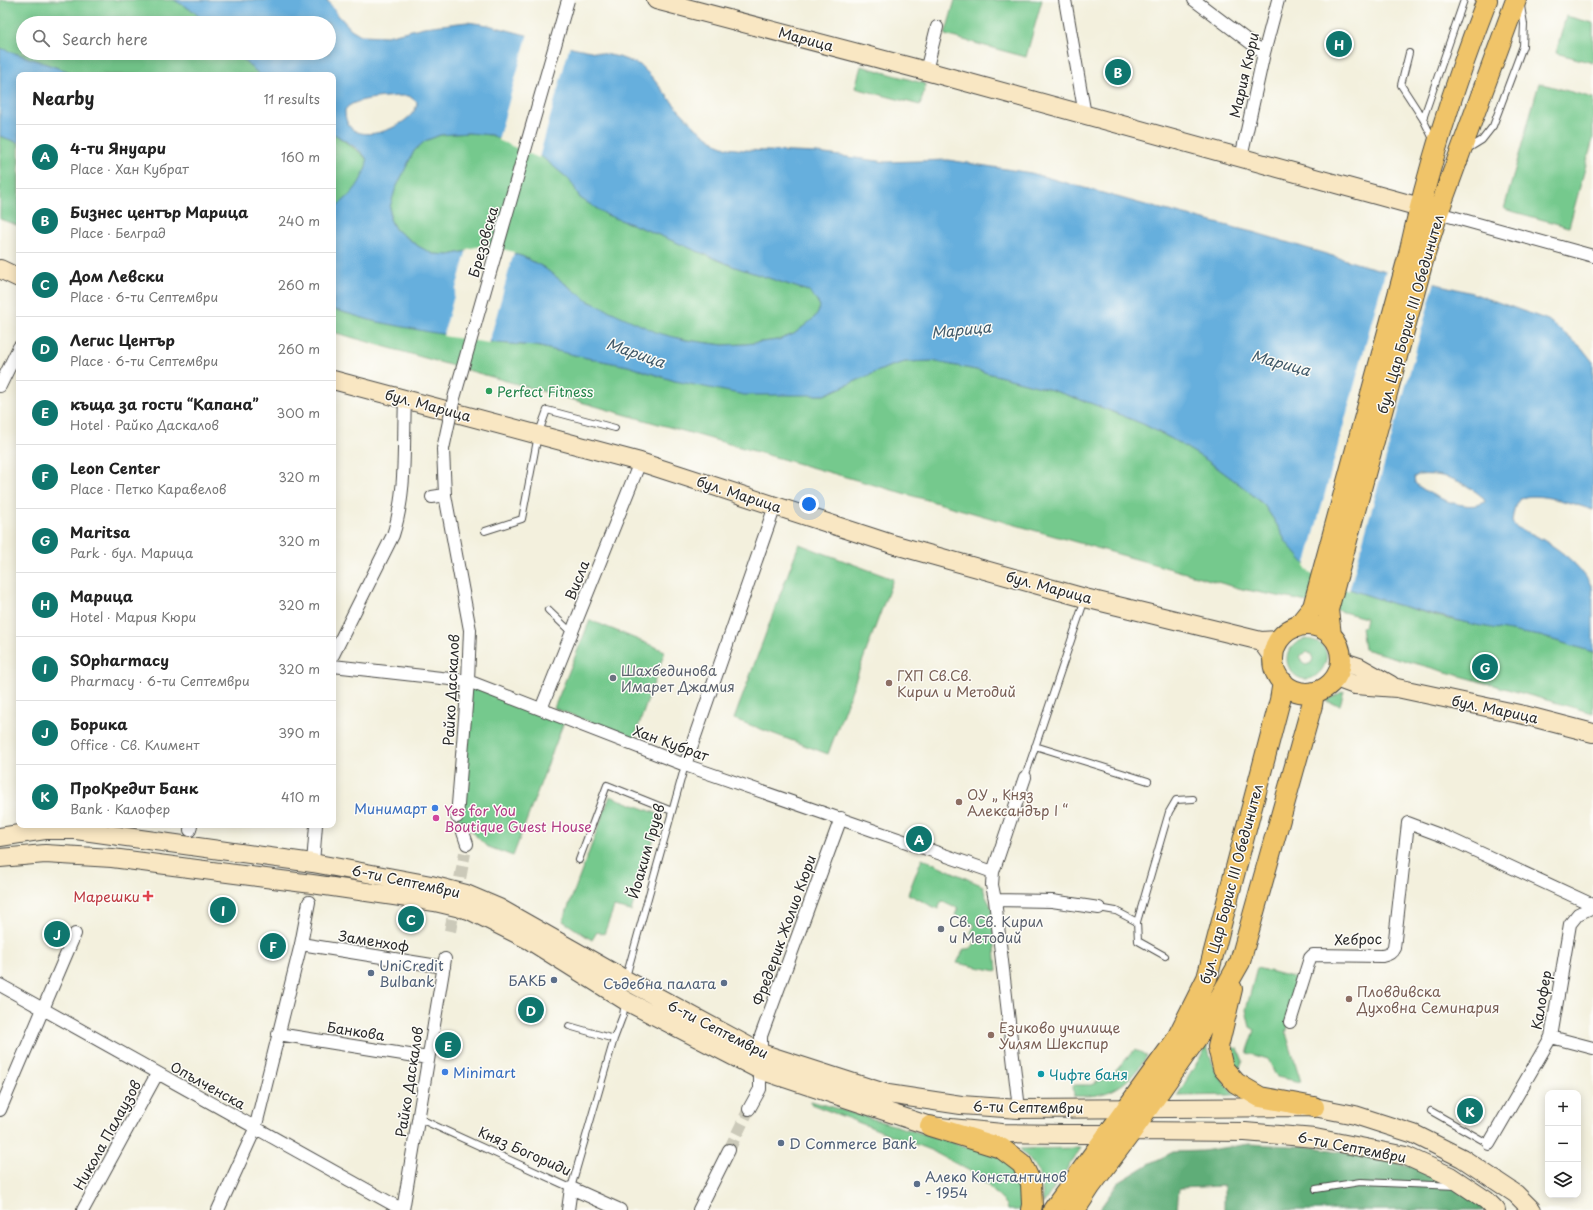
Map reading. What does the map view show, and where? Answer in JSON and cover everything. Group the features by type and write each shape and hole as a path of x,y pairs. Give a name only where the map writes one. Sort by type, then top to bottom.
{"main road":[{"name":"Марица","path":"656,0 926,71 1420,207"},
{"name":"бул. Цар Борис III Обединител","path":"1417,255 1420,207 1437,147 1470,43 1487,0"},
{"name":"бул. Цар Борис III Обединител","path":"1270,640 1297,627 1320,609 1417,255 1438,213 1516,0"},
{"path":"0,269 16,277"},
{"name":"бул. Марица","path":"336,381 640,462 892,544 1085,598 1270,640"},
{"name":"бул. Цар Борис III Обединител","path":"1320,609 1331,635 1339,647 1338,669"},
{"path":"1297,627 1306,625 1315,626 1324,629 1331,635"},
{"path":"1270,640 1275,649 1274,659 1278,675 1290,688 1297,691 1314,692 1323,689 1330,684 1338,669"},
{"name":"бул. Марица","path":"1338,669 1359,667 1397,688 1524,715 1593,733"},
{"name":"бул. Цар Борис III Обединител","path":"1053,1210 1176,1040 1207,978 1280,700 1283,682"},
{"name":"бул. Цар Борис III Обединител","path":"1075,1210 1132,1132 1198,1036 1240,962 1310,713 1314,692"},
{"name":"6-ти Септември","path":"0,837 45,830 76,830 313,863 431,885 466,894 499,908 626,990"},
{"name":"6-ти Септември","path":"0,858 45,854 112,858 312,884 435,902 469,910 626,990 760,1062 930,1126 1102,1141 1132,1132 1245,1132 1315,1138 1406,1156 1450,1176 1486,1200 1496,1210"},
{"path":"1240,962 1218,1047 1223,1068 1236,1083 1260,1097 1314,1107"},
{"name":"6-ти Септември","path":"760,1062 888,1094 961,1105 1019,1109 1314,1107 1355,1115 1414,1134 1462,1158 1516,1194 1532,1210"},
{"path":"930,1126 1001,1148 1022,1164 1032,1183 1031,1210"},
{"path":"1102,1141 1114,1142 1117,1153"}],"street":[{"name":"Брезовска","path":"445,495 443,449 454,398 568,0"},
{"path":"1065,0 1085,115"},
{"path":"1194,0 1264,53"},
{"name":"Мария Кюри","path":"1241,158 1264,53 1278,0"},
{"path":"926,71 938,27"},
{"path":"1438,213 1593,256"},
{"path":"0,386 16,353"},
{"path":"336,649 393,535 398,518 402,500 404,399"},
{"name":"Висла","path":"541,709 640,462"},
{"path":"432,498 445,495"},
{"name":"Райко Даскалов","path":"445,495 470,630 468,681 457,817"},
{"name":"Йоаким Груев","path":"685,765 776,506"},
{"name":"Хан Кубрат","path":"336,666 468,681 685,765 993,872"},
{"path":"1019,1109 992,885 993,872 1025,777"},
{"name":"Фредерик Жолио Кюри","path":"749,1109 760,1089 761,1036 840,818"},
{"name":"Хеброс","path":"1290,1022 1310,958 1313,955 1382,956 1393,951 1408,823 1448,838 1593,906"},
{"path":"313,863 316,828"},
{"path":"463,832 466,844"},
{"path":"995,900 1052,901 1099,908"},
{"path":"218,1210 256,1129 301,944 309,902"},
{"name":"Калофер","path":"1489,1144 1550,1038 1570,924 1578,914 1593,906"},
{"path":"0,1110 76,934"},
{"name":"Заменхоф","path":"301,944 444,963"},
{"name":"Райко Даскалов","path":"403,1210 444,963"},
{"name":"Опълченска","path":"0,985 403,1210"},
{"name":"Банкова","path":"278,1034 428,1058"},
{"path":"1550,1038 1593,1048"},
{"name":"Никола Палаузов","path":"83,1210 157,1074"},
{"path":"700,1210 729,1150"},
{"name":"Йоаким Груев","path":"568,1210 570,1188"},
{"name":"Княз Богориди","path":"570,1188 620,1210"}],"lane":[{"path":"1423,119 1464,0"},
{"path":"1460,155 1482,140 1493,126 1523,46 1524,24 1520,0"},
{"path":"1409,53 1401,84 1423,119 1437,147"},
{"path":"485,531 522,519 538,434 547,410 615,428"},
{"path":"1025,777 1085,598"},
{"path":"548,610 572,632"},
{"path":"1035,746 1148,781"},
{"name":"Йоаким Груев","path":"570,1188 614,1039 623,1015 626,990 685,765"},
{"path":"579,860 607,785 672,811"},
{"path":"1165,956 1138,941 1137,922 1169,812 1176,800 1194,799"},
{"path":"1099,908 1116,911 1137,922"},
{"path":"569,1026 614,1039"},
{"path":"1431,1111 1489,1144"},
{"name":"Княз Богориди","path":"418,1118 570,1188"},
{"path":"1316,1189 1360,1182 1466,1187"}],"green space":[{"path":"0,0 174,0 193,11 198,16 16,16 16,53 0,48"},
{"path":"955,0 1042,0 1026,57 945,35"},
{"path":"1566,16 1593,23 1593,63 1556,53"},
{"path":"35,60 244,60 257,72 69,72"},
{"path":"861,66 926,84 920,105 855,88"},
{"path":"1539,83 1593,98 1593,139 1569,227 1504,209"},
{"path":"468,133 491,135 542,157 572,183 580,198 607,215 735,267 808,291 816,299 820,306 818,313 813,319 794,334 778,340 723,345 686,340 658,334 588,301 543,267 524,257 499,249 486,247 449,255 433,254 418,246 395,229 390,219 390,207 395,190 414,151 425,141 440,135"},
{"path":"336,135 362,154 367,160 364,175 360,182 351,194 336,206"},
{"path":"0,136 16,142 16,225 0,219"},
{"path":"336,310 373,321 497,343 536,346 628,366 675,381 791,394 824,395 888,367 905,362 933,361 976,370 1052,390 1093,404 1143,424 1172,439 1208,461 1247,490 1264,505 1286,542 1343,587 1394,604 1448,619 1540,636 1593,652 1593,713 1364,649 1361,627 1364,627 1366,618 1298,600 1242,589 336,333"},
{"path":"799,544 893,579 828,754 734,719"},
{"path":"590,620 665,651 634,739 554,708"},
{"path":"1306,639 1319,643 1325,650 1326,659 1323,667 1317,675 1309,679 1300,678 1291,671 1288,666 1287,656 1289,651 1296,643","holes":["1307,652 1311,654 1313,659 1311,663 1306,665 1302,663 1300,658 1302,654"]},
{"path":"468,681 565,719 513,856 486,846 457,817"},
{"path":"1344,691 1340,705 1325,701"},
{"path":"610,796 661,815 631,911 614,907 604,934 597,932 592,940 563,921"},
{"path":"922,858 983,886 985,895 992,908 997,971 957,963 964,949 968,949 973,946 975,941 971,933 975,925 955,915 958,908 942,901 938,909 908,894"},
{"path":"1257,968 1303,980 1286,1033 1301,1082 1277,1077 1268,1059 1247,1053 1255,1030 1250,1027 1246,1010"},
{"path":"1207,1046 1217,1073 1236,1095 1177,1096"},
{"path":"1227,1046 1238,1049 1243,1061 1238,1071"},
{"path":"1135,1049 1147,1056 1125,1082 1116,1088 1098,1095 1074,1096 1073,1085 1091,1085 1112,1075"},
{"path":"811,1101 1012,1161 1022,1176 1022,1210 1008,1210 1007,1205 986,1184 970,1171 930,1150 811,1104"},
{"path":"1249,1144 1314,1147 1378,1158 1424,1170 1489,1210 1224,1210 1224,1186 1179,1188 1177,1210 1099,1210 1118,1183 1149,1164 1173,1152 1202,1151"},
{"path":"1081,1148 1043,1204 1042,1186 1039,1174 1036,1168 1020,1149"}],"water":[{"path":"174,0 327,0 351,29 361,35 387,36 424,27 467,22 488,25 572,47 619,57 640,65 697,129 718,144 728,148 817,153 886,162 948,160 1031,173 1149,206 1256,233 1366,266 1472,293 1548,320 1581,347 1593,362 1593,510 1556,499 1535,496 1526,497 1520,499 1516,504 1512,522 1519,528 1536,536 1568,557 1582,571 1592,587 1593,652 1540,636 1475,625 1394,604 1343,587 1312,572 1286,542 1264,505 1247,490 1208,461 1172,439 1143,424 1093,404 1052,390 976,370 932,361 905,362 888,367 824,395 744,395 675,381 628,366 536,346 497,343 429,332 373,321 336,310 336,206 348,197 356,187 363,176 367,160 360,151 336,135 336,72 257,72 244,60 336,60 336,16 198,16 193,11","holes":["409,96 417,102 414,111 406,119 394,127 381,132 368,134 356,131 348,124 345,110 355,103 370,99","468,133 491,135 542,157 572,183 580,198 607,215 735,267 808,291 816,299 820,306 818,313 813,319 794,334 778,340 723,345 686,340 658,333 588,301 543,267 524,257 499,249 486,247 449,255 433,254 418,246 395,229 390,219 390,207 395,190 414,151 425,141 440,135","1418,475 1433,475 1453,479 1472,489 1481,496 1485,502 1468,506 1448,502 1429,493 1415,483 1414,477"]},
{"path":"0,48 16,53 16,60 35,60 69,72 16,72 16,142 0,136"}],"pier":[{"path":"528,33 570,45 539,158 498,140"},
{"path":"486,245 514,252 489,343 443,336 467,249"},
{"path":"1386,269 1435,281 1349,591 1311,574 1305,567"}],"tunnel":[{"path":"450,931 465,853"},
{"path":"729,1150 749,1109"}],"place":[{"name":"Марица","path":"1339,44"},
{"name":"Бизнес център Марица","path":"1118,72"},
{"name":"Perfect Fitness","path":"489,391"},
{"name":"Maritsa","path":"1485,667"},
{"name":"Шахбединова Имарет Джамия","path":"613,678"},
{"name":"ГХП Св.Св. Кирил и Методий","path":"889,683"},
{"name":"ОУ „ Княз Александър I “","path":"959,802"},
{"name":"Минимарт","path":"435,808"},
{"name":"Yes for You Boutique Guest House","path":"436,818"},
{"name":"4-ти Януари","path":"919,839"},
{"name":"Марешки","path":"148,896"},
{"name":"SOpharmacy","path":"223,910"},
{"name":"Дом Левски","path":"411,919"},
{"name":"Св. Св. Кирил и Методий","path":"941,929"},
{"name":"Борика","path":"57,934"},
{"name":"Leon Center","path":"273,946"},
{"name":"UniCredit Bulbank","path":"371,973"},
{"name":"БАКБ","path":"554,980"},
{"name":"Съдебна палата","path":"724,983"},
{"name":"Пловдивска Духовна Семинария","path":"1349,999"},
{"name":"Легис Център","path":"531,1010"},
{"name":"Езиково училище Уилям Шекспир","path":"991,1035"},
{"name":"къща за гости “Капана”","path":"448,1045"},
{"name":"Minimart","path":"445,1072"},
{"name":"Чифте баня","path":"1041,1074"},
{"name":"ПроКредит Банк","path":"1470,1111"},
{"name":"D Commerce Bank","path":"781,1143"},
{"name":"Алеко Константинов - 1954","path":"917,1184"}]}
